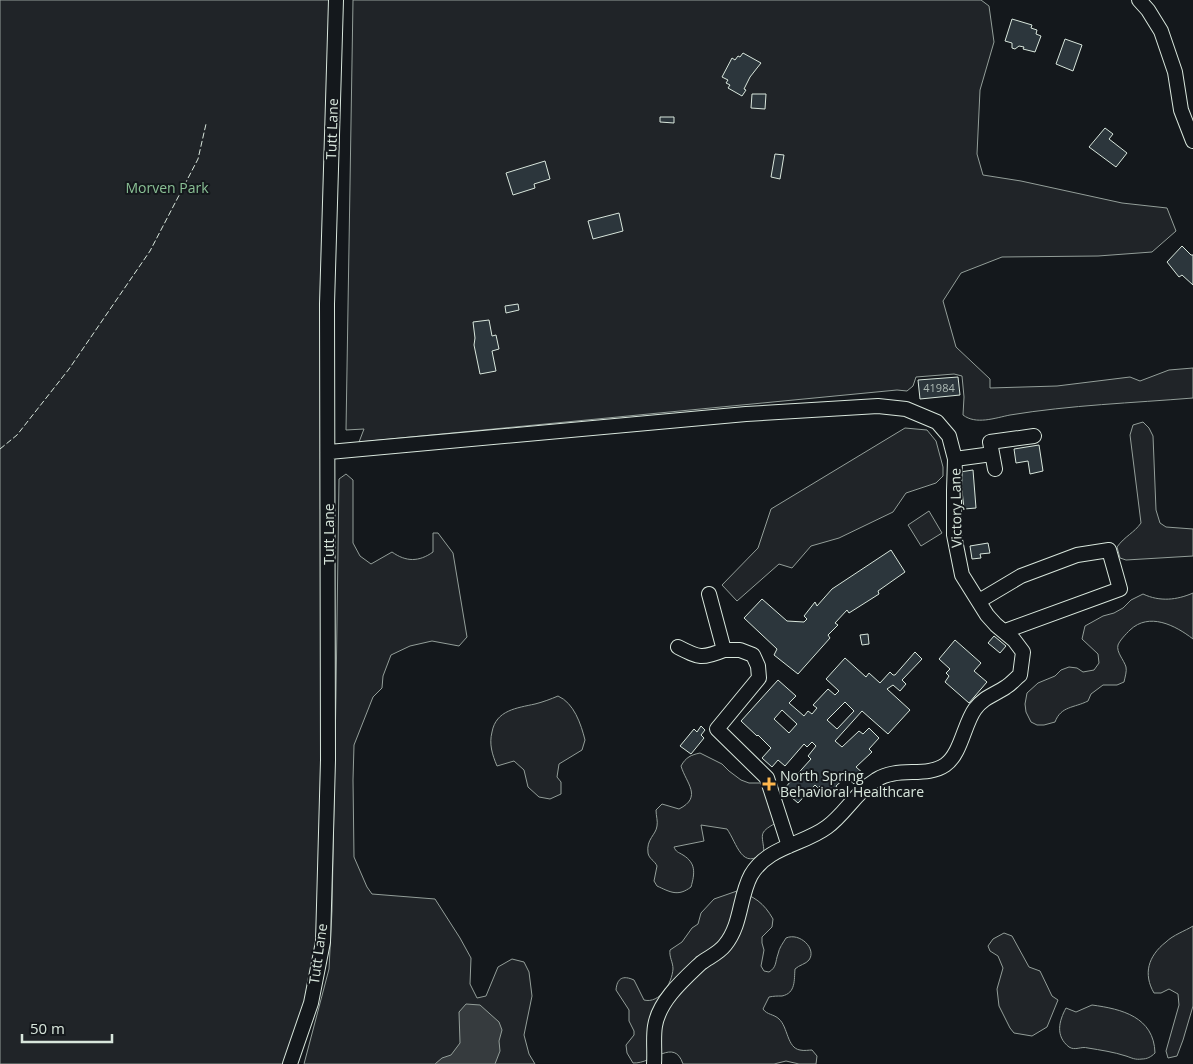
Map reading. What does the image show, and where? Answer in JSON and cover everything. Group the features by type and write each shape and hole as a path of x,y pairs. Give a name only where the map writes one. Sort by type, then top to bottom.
{"street":[{"name":"Tutt Lane","path":"290,1064 311,1003 323,942 328,760 329,452 327,304 336,0"},
{"path":"1139,0 1148,10 1161,31 1175,72 1181,110 1193,141"},
{"name":"Victory Lane","path":"329,452 746,414 878,406 906,409 937,422 949,436 955,459 954,536 962,575 996,625 1005,631 1023,652 1020,675 1006,687 984,699 974,710 952,757 945,765 930,771 895,772 877,779 865,788 826,828 770,855 762,862 752,874 743,896 739,917 732,934 724,946 703,961 660,1010 655,1026 654,1064"},
{"path":"994,469 990,442 1034,436"},
{"path":"955,459 992,454"},
{"path":"979,601 1021,576 1077,555 1108,550 1120,590 1005,631"},
{"path":"709,594 724,650"},
{"path":"678,647 692,654 706,657 724,650 740,650 753,655 758,666 759,678 717,730 767,778 789,846"}],"green space":[{"name":"Morven Park","path":"0,0 335,0 325,945 284,1064 0,1064"},
{"path":"353,0 981,0 989,6 994,42 980,90 977,154 983,175 1021,181 1122,203 1167,208 1176,231 1152,252 1098,256 1002,257 961,273 943,301 956,347 990,379 990,388 1057,386 1130,377 1140,381 1169,370 1193,368 1193,398 1079,407 974,420 963,415 962,376 954,374 916,377 913,386 907,391 897,390 359,442 364,429 346,430"},
{"path":"1143,422 1153,436 1156,510 1160,523 1166,527 1193,529 1193,556 1126,560 1120,558 1117,547 1141,523 1130,435 1133,425"},
{"path":"905,428 927,430 936,441 943,467 943,476 936,483 906,493 893,512 839,538 811,546 792,568 779,564 737,601 722,585 758,548 771,509"},
{"path":"346,474 353,480 353,543 360,556 371,564 392,552 402,558 412,560 423,558 433,552 433,533 438,533 453,553 467,637 459,646 432,641 410,646 391,655 383,676 382,688 373,697 354,745 354,857 372,894 435,899 471,958 470,984 477,998 486,996 498,967 512,959 524,962 529,972 532,996 524,1035 529,1054 535,1064 304,1064 329,969 332,911 339,479"},
{"path":"929,511 942,533 921,546 908,525"},
{"path":"1193,593 1193,639 1178,629 1162,622 1145,622 1137,625 1127,633 1118,645 1119,653 1126,667 1124,682 1117,685 1103,685 1091,694 1088,701 1064,710 1055,722 1037,725 1031,722 1026,712 1025,704 1027,693 1038,683 1055,676 1061,670 1069,667 1077,668 1083,672 1094,670 1099,663 1098,654 1082,639 1085,626 1103,616 1114,613 1131,600 1143,594 1149,597 1168,599"},
{"path":"558,696 564,699 573,709 585,740 582,750 559,764 557,777 561,782 561,794 550,799 539,797 528,787 524,770 514,761 497,766 492,753 491,741 494,725 508,711"},
{"path":"700,753 722,764 741,780 749,783 765,783 776,823 766,829 762,835 764,852 750,859 745,857 737,848 727,829 701,825 704,841 674,847 676,851 690,861 694,873 691,887 682,892 674,893 657,886 654,881 657,866 649,855 648,844 657,826 656,810 662,804 679,809 690,800 691,789 681,766 689,757"},
{"path":"737,891 749,895 758,901 773,919 772,927 762,937 764,950 761,966 764,971 769,972 773,968 779,950 786,938 797,937 802,939 811,951 809,960 795,969 794,982 790,992 782,996 769,997 763,1009 777,1017 782,1023 792,1045 802,1050 812,1050 817,1056 816,1064 799,1064 786,1061 774,1064 683,1064 679,1056 668,1052 648,1060 633,1063 627,1053 626,1045 634,1035 634,1031 629,1021 629,1010 616,990 619,980 627,978 634,980 644,1000 655,999 660,996 668,986 672,975 673,966 670,950 682,942 692,928 698,924 701,913 714,899"},
{"path":"1193,926 1193,1006 1177,1056 1168,1058 1166,1051 1179,1005 1178,994 1169,989 1161,993 1154,993 1149,979 1149,966 1151,959 1160,947 1172,937"},
{"path":"1004,933 1012,936 1029,967 1040,971 1052,996 1058,1000 1047,1027 1032,1036 1014,1033 999,1006 997,989 1003,968 998,956 990,951 988,946 993,939"},
{"path":"1092,1005 1125,1012 1143,1023 1153,1041 1155,1053 1147,1058 1134,1059 1102,1050 1074,1049 1069,1047 1060,1033 1060,1023 1066,1008 1076,1012"}],"shaded area":[{"path":"466,1004 480,1005 499,1022 502,1030 499,1041 500,1051 495,1064 435,1064 442,1058 451,1055 460,1043 459,1012"}],"building":[{"path":"1012,19 1032,25 1031,28 1037,30 1036,34 1041,36 1035,52 1019,46 1015,49 1012,48 1012,43 1005,41"},
{"path":"1065,39 1082,45 1073,71 1056,64"},
{"path":"743,53 761,63 750,77 742,96 728,88 730,85 726,83 728,80 722,77 732,58 735,60"},
{"path":"752,94 766,94 765,109 751,108"},
{"path":"660,117 674,117 674,123 660,122"},
{"path":"1105,128 1113,134 1109,139 1127,153 1116,167 1089,147"},
{"path":"775,154 784,155 780,179 771,177"},
{"path":"545,161 550,179 534,184 535,188 513,195 506,173"},
{"path":"619,213 623,231 593,239 588,221"},
{"path":"1182,246 1193,255 1193,285 1182,275 1179,277 1167,262"},
{"path":"518,304 519,310 506,313 505,306"},
{"path":"489,320 492,336 496,335 499,349 492,351 496,371 480,374 474,345 473,322"},
{"path":"958,377 960,395 920,399 918,380"},
{"path":"1039,445 1043,471 1030,474 1028,461 1016,463 1014,449"},
{"path":"973,470 976,508 964,509 960,472"},
{"path":"988,543 990,553 980,554 981,558 972,559 970,546"},
{"path":"891,550 905,572 878,591 879,594 849,613 847,610 835,623 838,625 828,635 830,638 798,674 774,655 777,649 744,618 762,599 787,621 804,622 807,619 804,616 815,602 817,606 832,589"},
{"path":"868,634 869,644 862,645 860,635"},
{"path":"994,636 1006,646 1000,653 988,643"},
{"path":"955,640 981,663 974,671 987,682 969,703 945,682 949,676 946,673 950,669 939,659"},
{"path":"915,652 922,659 902,680 906,684 900,691 893,685 887,689 910,710 888,734 862,711 835,741 842,747 859,731 863,734 869,728 879,738 869,749 872,752 856,767 864,774 854,784 846,777 836,786 837,788 831,795 820,786 818,788 815,785 798,803 783,790 811,759 808,756 816,746 812,742 807,747 804,744 785,766 778,760 772,767 762,758 771,748 741,721 778,680 796,696 789,703 804,716 808,711 812,714 817,708 813,705 828,689 835,695 839,691 826,679 845,658 866,677 869,673 880,683 890,672 895,675","holes":["845,702 854,711 837,729 827,720","782,710 797,724 789,733 774,719"]},
{"path":"701,726 705,730 701,735 704,738 691,754 680,746 694,729 697,732"}],"fence":[{"path":"0,449 17,435 69,369 150,251 198,159 206,124"}],"place":[{"name":"North Spring Behavioral Healthcare","path":"769,784"}]}
